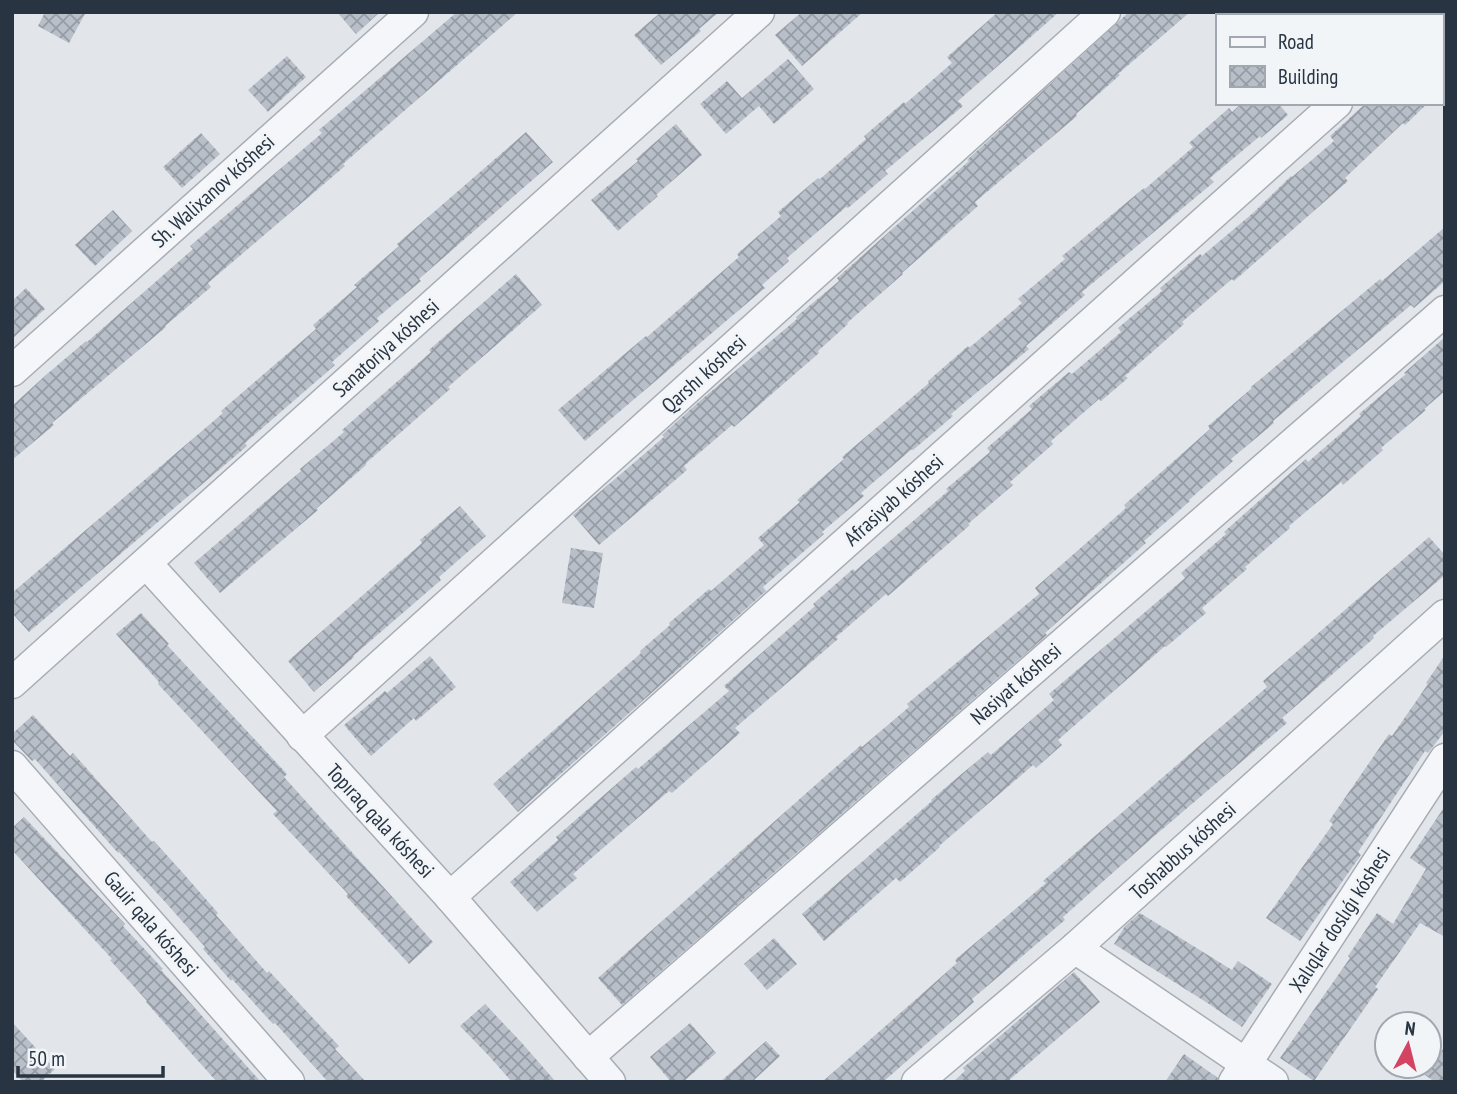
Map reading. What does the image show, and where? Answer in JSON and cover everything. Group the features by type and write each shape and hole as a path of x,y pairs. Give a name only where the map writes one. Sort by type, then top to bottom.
{"street":[{"name":"Sh. Walixanov kóshesi","path":"12,371 414,12"},
{"name":"Sanatoriya kóshesi","path":"12,683 759,12"},
{"name":"Qarshı kóshesi","path":"302,736 1105,12"},
{"name":"Afrasiyab kóshesi","path":"450,897 1335,105"},
{"name":"Nasiyat kóshesi","path":"588,1057 1445,311"},
{"name":"Topıraq qala kóshesi","path":"146,563 450,897 610,1082"},
{"name":"Toshabbus kóshesi","path":"917,1082 1075,948 1445,615"},
{"name":"Xalıqlar doslıǵı kóshesi","path":"1240,1073 1445,759"},
{"name":"Gauir qala kóshesi","path":"12,766 289,1082"},
{"path":"1075,948 1240,1073 1273,1082"}],"building":[{"path":"45,12 86,12 69,43 38,26"},
{"path":"337,12 380,12 356,34"},
{"path":"457,12 518,12 208,283 211,287 12,460 12,406 193,249 190,246 322,133 319,130"},
{"path":"661,12 719,12 661,65 634,35"},
{"path":"802,12 863,12 802,66 775,35"},
{"path":"998,12 1059,12 958,101 963,106 885,171 888,174 787,258 789,261 762,285 765,288 585,441 558,410 739,257 737,254 781,216 778,212 820,179 866,139 864,136 952,63 947,57"},
{"path":"1129,12 1190,12 1118,74 1120,75 1076,114 1077,116 975,202 978,206 847,323 819,353 734,427 732,425 684,466 687,470 599,545 573,515 664,437 662,435 701,400 797,319 796,317 839,281 837,278 969,161 967,160"},
{"path":"287,56 306,77 268,112 248,90"},
{"path":"788,59 814,89 774,124 759,106 726,134 700,104 727,81 742,98"},
{"path":"1240,105 1280,105 1288,115 1210,178 1214,182 1082,292 1085,295 1026,346 1029,349 861,493 864,496 763,587 766,591 518,812 493,784 641,653 669,623 764,545 758,538 800,502 797,500 844,459 842,457 929,383 928,381 1022,303 1018,299 1065,259 1062,256 1193,147 1189,143 1229,108 1232,112"},
{"path":"1364,105 1426,105 1345,178 1348,181 1234,281 1232,279 1182,322 1184,324 1125,376 1128,378 1101,401 1099,399 1051,441 1053,444 1010,482 1013,485 968,524 970,525 836,637 838,639 735,728 740,733 573,874 577,878 537,912 510,882 558,840 556,837 636,767 638,769 729,691 724,686 815,606 813,604 948,491 946,489 990,452 987,448 1032,409 1029,406 1121,332 1118,328 1162,291 1160,288 1253,213 1291,176 1334,141 1330,136"},
{"path":"676,124 702,155 618,231 591,200 638,161 636,159"},
{"path":"526,132 553,162 419,279 421,281 377,318 379,321 332,362 335,365 245,443 247,446 29,632 12,613 12,593 223,413 221,411 316,329 313,325 357,287 354,285 399,246 397,244"},
{"path":"201,133 220,154 182,188 163,167"},
{"path":"113,210 132,231 95,266 75,245"},
{"path":"1445,227 1445,281 1414,308 1411,305 1273,421 1274,423 1231,459 1233,461 1144,541 1146,543 1045,633 1047,635 622,1005 598,978 861,745 862,747 909,707 907,704 1039,594 1035,588 1126,508 1124,505 1210,429 1208,426 1251,387"},
{"path":"516,274 542,305 448,387 450,389 316,509 318,510 220,593 194,563 301,471 300,469 344,432 342,430 431,352 429,350"},
{"path":"26,288 45,309 12,339 12,301"},
{"path":"1445,337 1445,391 1424,409 1426,410 1343,485 1341,482 1289,526 1290,528 1245,567 1247,569 1202,608 1206,613 1058,740 1062,745 1036,768 1033,765 900,882 896,878 824,941 802,914 958,777 988,752 991,755 1054,700 1049,694 1185,578 1181,573 1226,534 1224,532 1306,459 1308,462 1361,416 1359,414"},
{"path":"460,506 486,536 439,577 441,580 314,692 288,661"},
{"path":"1429,537 1445,555 1445,575 1282,718 1287,723 1063,917 1065,920 972,999 974,1002 883,1082 822,1082 957,963 955,960 1046,883 1043,881 1267,687 1263,681"},
{"path":"571,548 603,553 594,608 562,603"},
{"path":"141,613 169,644 167,645 287,774 284,777 433,942 409,964 273,814 277,811 158,684 116,634"},
{"path":"1445,655 1445,731 1428,753 1425,751 1358,852 1361,855 1300,941 1266,918 1333,824 1329,821 1389,734 1392,736"},
{"path":"430,656 456,687 416,721 414,718 371,756 344,725"},
{"path":"33,715 70,756 73,753 152,842 154,841 267,973 269,971 339,1046 335,1049 366,1082 328,1082 275,1023 273,1024 232,979 231,981 203,949 205,947 35,759 32,761 12,740 12,734"},
{"path":"1445,806 1445,937 1420,923 1314,1081 1280,1058 1350,958 1348,956 1377,913 1393,924 1426,869 1410,858"},
{"path":"24,817 125,924 123,926 261,1082 217,1082 191,1053 110,960 112,959 12,850 12,828"},
{"path":"1140,913 1232,970 1238,961 1272,984 1242,1027 1114,944 1125,926"},
{"path":"774,938 797,964 767,990 744,964"},
{"path":"1074,972 1100,1002 1007,1082 953,1082 965,1071 963,1068"},
{"path":"485,1004 556,1082 512,1082 460,1026"},
{"path":"12,1022 55,1069 41,1082 23,1082 12,1070"},
{"path":"690,1023 716,1053 683,1082 671,1082 650,1057"},
{"path":"766,1041 780,1056 752,1082 720,1082"},
{"path":"1445,1046 1445,1082 1435,1082 1432,1080 1443,1080"},
{"path":"1184,1054 1218,1078 1217,1082 1165,1082"}]}
